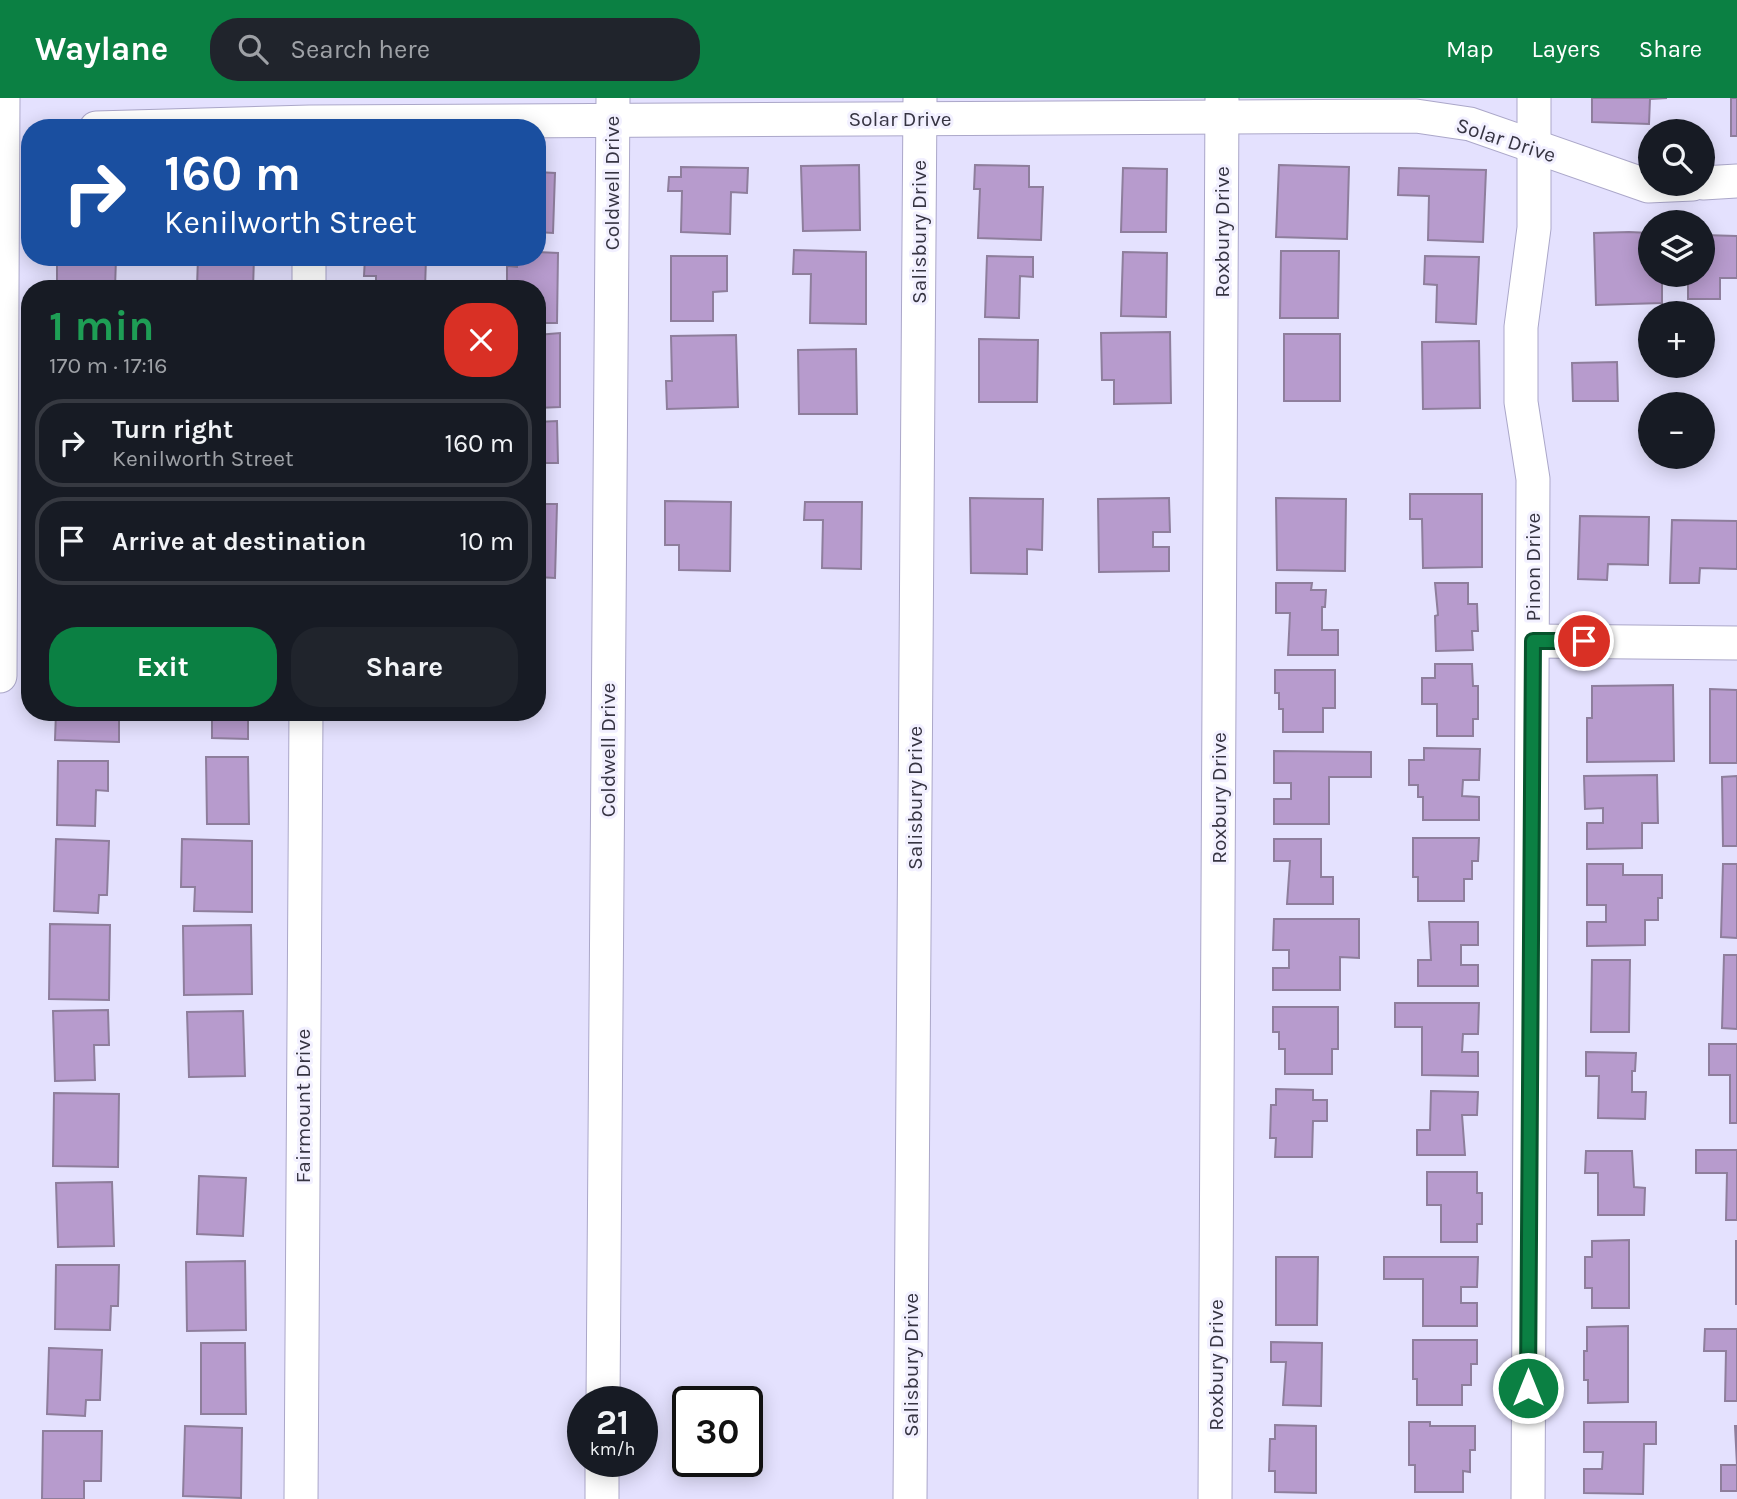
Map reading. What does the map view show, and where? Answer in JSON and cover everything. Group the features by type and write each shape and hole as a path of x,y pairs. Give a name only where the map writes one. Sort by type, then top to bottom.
{"street":[{"path":"0,676 1,437 11,130 4,98"},
{"name":"Pinon Drive","path":"1528,1499 1533,641 1532,479 1521,402 1521,327 1534,228 1534,98"},
{"name":"Solar Drive","path":"256,119 613,109 1222,107 1416,116 1470,124 1638,183"},
{"name":"Roxbury Drive","path":"1215,1499 1222,107"},
{"name":"Coldwell Drive","path":"603,1386 613,109"},
{"name":"Salisbury Drive","path":"910,1499 920,109"},
{"path":"1715,182 1737,181"},
{"path":"1533,641 1737,643"},
{"name":"Fairmount Drive","path":"301,1499 306,721"},
{"path":"602,1477 602,1499"}],"building":[{"path":"1592,98 1667,98 1650,99 1649,119 1638,119 1638,124 1592,122"},
{"path":"1731,98 1737,98 1737,136 1731,136"},
{"path":"859,165 860,230 803,231 801,166"},
{"path":"975,165 1029,166 1029,187 1043,187 1041,240 978,238 980,189 974,189"},
{"path":"1279,165 1349,167 1347,239 1276,237"},
{"path":"681,167 748,168 747,193 731,192 730,234 681,232 682,191 668,191 669,177 681,177"},
{"path":"1123,168 1167,169 1166,232 1121,232"},
{"path":"1399,168 1486,170 1483,242 1428,240 1429,196 1398,195"},
{"path":"546,172 555,173 553,233 546,233"},
{"path":"1638,232 1638,287 1662,287 1662,301 1596,305 1594,233"},
{"path":"1715,235 1737,236 1737,278 1720,278 1720,299 1688,299 1688,287 1715,287"},
{"path":"794,250 866,252 866,324 810,323 811,274 793,274"},
{"path":"1281,251 1339,251 1338,318 1280,318"},
{"path":"546,252 558,253 557,323 546,323 546,280 507,280 507,266 546,266"},
{"path":"1123,252 1167,253 1166,317 1121,316"},
{"path":"671,256 727,256 727,291 713,292 713,321 671,321"},
{"path":"987,256 1033,257 1033,277 1020,276 1019,318 985,317"},
{"path":"1425,256 1479,257 1476,324 1436,322 1437,285 1424,284"},
{"path":"57,266 116,266 115,280 57,280"},
{"path":"198,266 254,266 253,280 197,280"},
{"path":"365,266 426,266 425,280 376,280 376,276 364,276"},
{"path":"1170,332 1171,403 1114,404 1114,380 1102,380 1101,333"},
{"path":"560,333 560,407 546,408 546,334"},
{"path":"1284,334 1340,334 1340,401 1284,401"},
{"path":"736,335 738,407 667,409 666,381 672,381 671,336"},
{"path":"979,339 1038,340 1037,402 979,402"},
{"path":"1479,341 1480,408 1423,409 1422,342"},
{"path":"856,349 857,414 799,414 798,350"},
{"path":"1617,362 1618,401 1573,401 1572,363"},
{"path":"557,421 558,463 546,463 546,422"},
{"path":"1410,494 1482,494 1482,567 1423,568 1422,519 1410,519"},
{"path":"970,498 1043,499 1042,550 1027,549 1027,574 971,573"},
{"path":"1169,498 1170,532 1153,532 1153,547 1169,547 1169,571 1099,572 1098,499"},
{"path":"1276,498 1346,499 1345,571 1277,570"},
{"path":"665,501 731,502 730,571 679,570 679,545 665,545"},
{"path":"805,502 862,502 861,569 822,568 823,520 804,520"},
{"path":"546,504 557,504 555,578 546,578"},
{"path":"1580,516 1649,517 1648,565 1608,564 1607,580 1578,579"},
{"path":"1672,520 1737,521 1737,569 1700,568 1699,583 1670,583"},
{"path":"1276,583 1312,583 1311,590 1326,590 1325,607 1322,607 1322,630 1338,630 1338,655 1288,655 1290,613 1276,613"},
{"path":"1435,583 1468,583 1468,604 1477,604 1478,631 1472,631 1473,650 1436,651 1435,616 1438,615"},
{"path":"1435,664 1472,664 1473,686 1478,686 1478,719 1473,719 1473,736 1437,736 1437,704 1422,704 1422,678 1435,678"},
{"path":"1275,670 1335,670 1335,708 1323,708 1323,732 1283,732 1283,709 1279,709 1279,693 1275,693"},
{"path":"1673,685 1674,761 1587,762 1587,718 1592,718 1592,686"},
{"path":"1710,689 1737,690 1737,763 1710,763"},
{"path":"56,721 119,721 119,742 55,740"},
{"path":"212,721 248,721 248,739 212,738"},
{"path":"1424,748 1480,749 1479,780 1463,780 1462,796 1479,797 1479,820 1423,820 1423,797 1418,797 1418,785 1409,785 1409,760 1424,760"},
{"path":"1274,751 1371,752 1371,777 1329,777 1329,824 1274,824 1274,799 1291,799 1291,783 1274,783"},
{"path":"206,757 248,757 249,824 207,824"},
{"path":"58,761 108,761 108,791 96,790 95,826 57,825"},
{"path":"1657,775 1658,823 1642,823 1642,848 1587,849 1587,823 1603,823 1603,808 1585,809 1584,776"},
{"path":"1737,776 1737,846 1723,846 1722,777"},
{"path":"1413,838 1479,838 1478,861 1472,861 1472,879 1464,879 1464,901 1418,901 1418,877 1413,877"},
{"path":"56,839 109,841 107,895 99,895 98,913 54,911"},
{"path":"182,839 252,841 252,912 194,911 195,887 181,887"},
{"path":"1274,839 1321,839 1321,877 1333,877 1333,904 1287,904 1290,861 1274,861"},
{"path":"1587,864 1623,864 1623,875 1662,875 1658,920 1645,920 1645,945 1587,946 1587,922 1606,922 1606,905 1587,905"},
{"path":"1723,864 1737,864 1737,938 1721,937"},
{"path":"1274,919 1359,919 1359,958 1340,957 1340,990 1273,990 1273,968 1289,968 1289,950 1273,950"},
{"path":"1429,922 1478,922 1478,945 1461,945 1461,965 1478,965 1478,986 1418,986 1418,960 1431,960"},
{"path":"50,924 110,925 109,1000 49,999"},
{"path":"251,925 252,994 184,995 183,926"},
{"path":"1724,955 1737,955 1737,1029 1722,1028"},
{"path":"1592,960 1630,960 1629,1032 1591,1032"},
{"path":"1395,1003 1479,1003 1478,1034 1463,1034 1462,1052 1478,1052 1478,1076 1422,1075 1422,1027 1395,1027"},
{"path":"1273,1007 1338,1007 1338,1049 1332,1049 1332,1074 1285,1074 1285,1049 1279,1049 1279,1032 1273,1032"},
{"path":"108,1010 109,1045 94,1045 95,1080 55,1081 53,1011"},
{"path":"243,1011 245,1076 189,1077 187,1012"},
{"path":"1709,1044 1737,1044 1737,1123 1730,1123 1730,1075 1709,1075"},
{"path":"1586,1052 1636,1053 1635,1071 1632,1071 1632,1092 1646,1092 1645,1119 1598,1118 1599,1076 1586,1076"},
{"path":"1276,1089 1313,1090 1313,1100 1327,1100 1327,1121 1313,1121 1312,1157 1275,1157 1276,1138 1270,1138 1271,1105 1276,1105"},
{"path":"1431,1091 1478,1092 1477,1115 1462,1115 1465,1155 1417,1155 1417,1130 1430,1130"},
{"path":"54,1093 119,1094 118,1167 53,1166"},
{"path":"1696,1150 1737,1150 1737,1220 1726,1220 1727,1173 1696,1173"},
{"path":"1586,1151 1632,1151 1634,1187 1645,1188 1644,1215 1598,1215 1598,1173 1585,1173"},
{"path":"1427,1172 1477,1172 1477,1193 1482,1193 1482,1224 1477,1224 1477,1242 1441,1242 1441,1205 1427,1205"},
{"path":"199,1176 246,1178 243,1236 197,1234"},
{"path":"112,1182 114,1246 58,1247 56,1183"},
{"path":"1629,1240 1629,1308 1592,1308 1592,1288 1585,1288 1585,1257 1592,1257 1592,1241"},
{"path":"1737,1241 1737,1304 1736,1304"},
{"path":"1276,1257 1318,1257 1317,1325 1276,1325"},
{"path":"1384,1257 1478,1257 1477,1287 1461,1287 1461,1303 1477,1303 1477,1326 1423,1326 1423,1279 1384,1279"},
{"path":"245,1261 246,1330 187,1331 186,1262"},
{"path":"56,1265 119,1265 118,1306 111,1306 110,1330 55,1329"},
{"path":"1628,1326 1628,1402 1588,1403 1588,1380 1584,1380 1587,1327"},
{"path":"1705,1329 1737,1329 1737,1401 1725,1401 1726,1351 1704,1351"},
{"path":"1413,1340 1477,1340 1477,1364 1471,1364 1471,1385 1462,1385 1462,1405 1417,1405 1417,1379 1413,1379"},
{"path":"1271,1342 1322,1343 1321,1406 1283,1405 1286,1362 1271,1362"},
{"path":"201,1343 245,1343 246,1414 201,1414"},
{"path":"49,1348 102,1350 100,1400 86,1400 85,1416 47,1414"},
{"path":"1409,1422 1430,1422 1430,1426 1475,1426 1475,1450 1470,1450 1470,1472 1463,1471 1463,1492 1415,1492 1415,1465 1409,1465"},
{"path":"1584,1422 1656,1422 1656,1444 1644,1444 1643,1494 1584,1493 1584,1469 1602,1469 1603,1452 1584,1452"},
{"path":"1275,1425 1316,1426 1316,1493 1275,1492 1275,1471 1269,1471 1270,1439 1275,1439"},
{"path":"185,1426 242,1428 241,1498 183,1496"},
{"path":"1735,1426 1737,1426 1737,1465"},
{"path":"43,1431 102,1431 101,1481 84,1481 84,1499 42,1499"},
{"path":"1721,1465 1737,1465 1737,1491 1721,1491"}],"route":[{"path":"1528,1388 1533,641 1584,641"}]}
